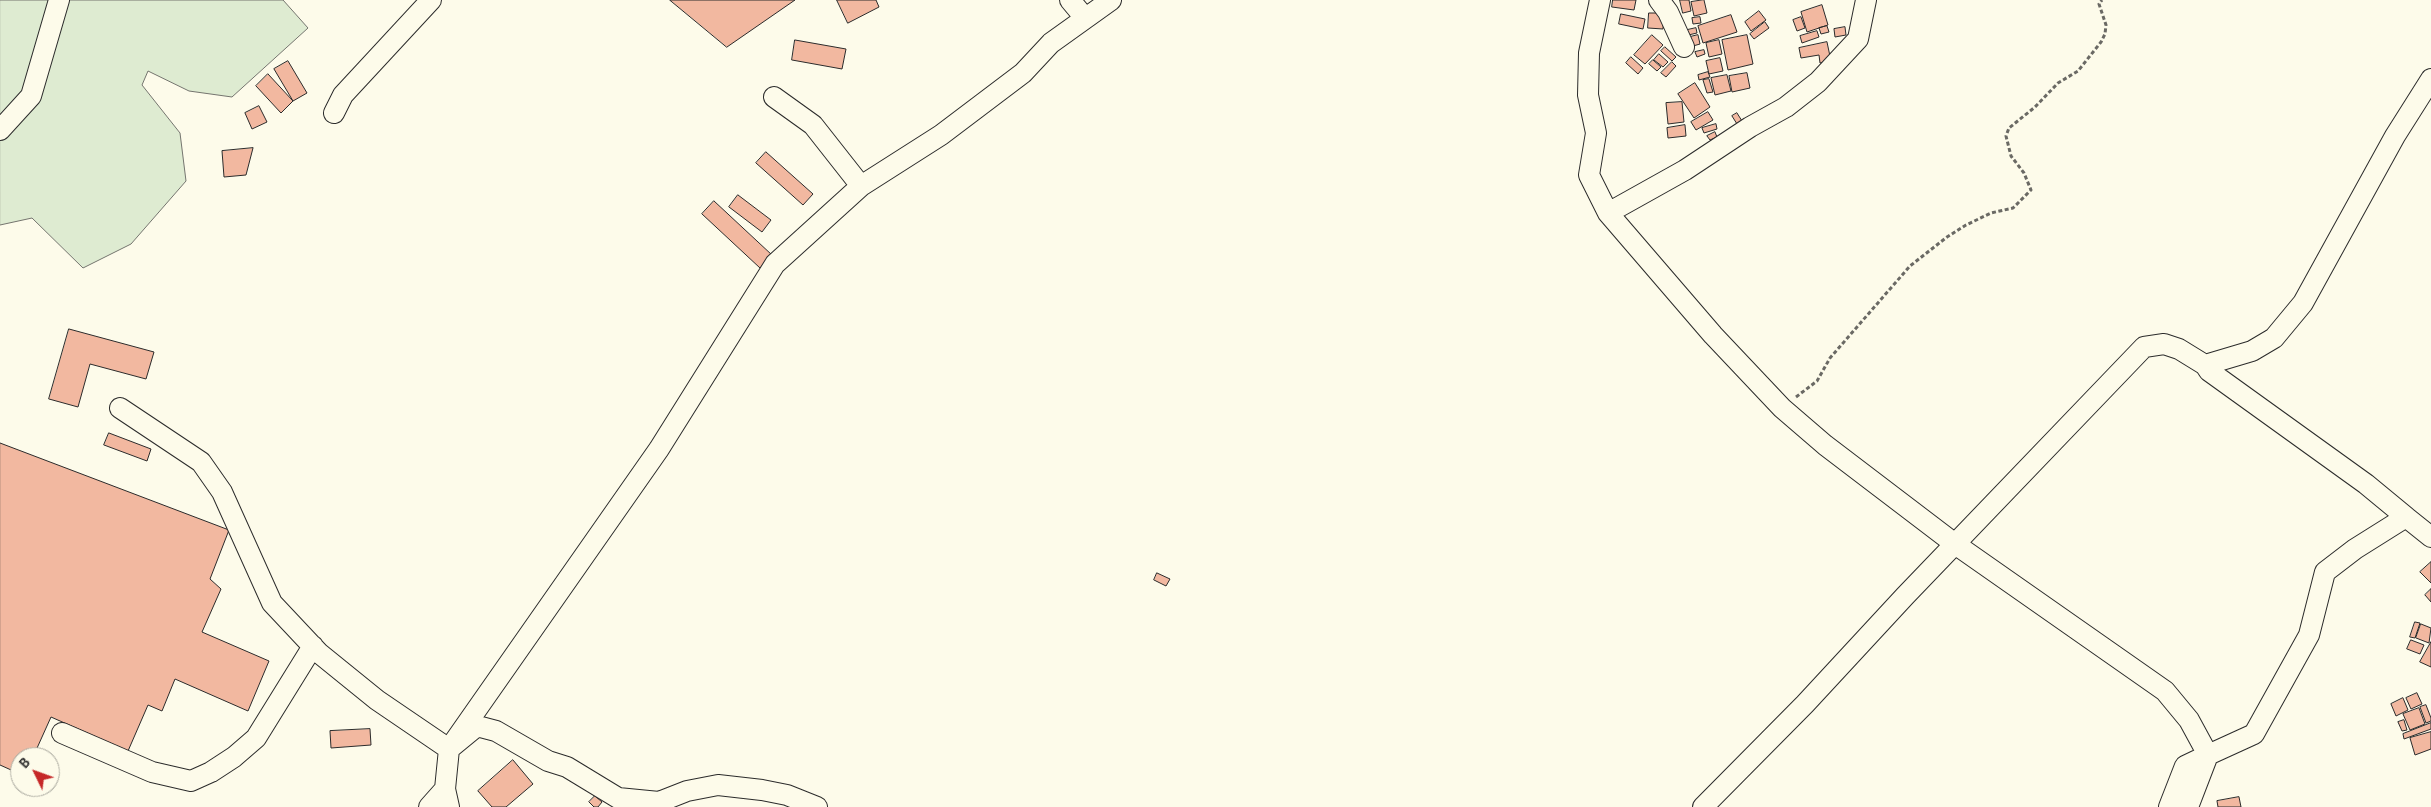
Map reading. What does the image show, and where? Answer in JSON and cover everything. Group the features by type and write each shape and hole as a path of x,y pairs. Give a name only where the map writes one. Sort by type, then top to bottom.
{"street":[{"path":"0,130 30,96 59,0"},
{"path":"334,113 343,95 431,0"},
{"path":"1070,0 1085,18"},
{"path":"429,807 447,798 449,749 659,449 775,264 861,186 941,135 1023,73 1051,43 1111,0"},
{"path":"1600,0 1589,53 1588,95 1596,134 1589,174 1608,212 1708,329 1782,408 1825,445 1955,544 2165,691 2189,720 2208,755 2188,807"},
{"path":"1659,0 1668,12 1684,47"},
{"path":"1608,212 1692,166 1750,127 1786,107 1818,82 1858,39 1866,0"},
{"path":"2204,365 2252,351 2274,338 2303,303 2395,136 2431,78"},
{"path":"774,97 813,125 861,186"},
{"path":"1703,807 1805,704 2144,347 2164,344 2179,349 2204,365 2209,371 2366,484 2431,536"},
{"path":"120,408 201,462 222,492 272,603 313,646 377,700 449,749"},
{"path":"2169,807 2185,766 2254,734 2310,635 2325,572 2354,549 2406,517"},
{"path":"62,733 152,772 190,780 211,772 234,758 256,738 313,646"},
{"path":"449,749 477,726 496,731 548,761 567,767 618,798 659,802 688,791 718,786 762,790 787,795 817,807"}],"path":[{"path":"1782,408 1817,381 1830,358 1910,266 1947,237 1966,226 1991,212 2013,208 2031,190 2024,173 2011,156 2006,136 2009,128 2035,107 2053,87 2078,71 2098,46 2105,34 2106,25 2099,4 2102,0"}],"green space":[{"path":"0,0 283,0 308,28 232,97 189,91 148,71 142,85 180,133 186,181 131,244 83,268 32,218 0,225"}],"building":[{"path":"670,0 795,0 727,47"},
{"path":"837,0 876,0 879,7 848,23"},
{"path":"1613,0 1636,0 1634,10 1612,7"},
{"path":"1680,0 1689,0 1691,11 1683,13"},
{"path":"1704,0 1707,13 1694,16 1691,2"},
{"path":"1822,5 1828,25 1807,32 1801,12"},
{"path":"1759,11 1766,20 1751,31 1745,22"},
{"path":"1649,13 1664,13 1663,29 1648,28"},
{"path":"1621,14 1645,19 1643,29 1619,24"},
{"path":"1731,15 1737,32 1703,43 1698,26"},
{"path":"1700,17 1701,23 1693,24 1692,18"},
{"path":"1801,17 1805,28 1797,31 1793,20"},
{"path":"1765,22 1769,28 1754,39 1750,34"},
{"path":"1827,26 1829,32 1821,34 1819,28"},
{"path":"1845,27 1846,35 1835,37 1834,29"},
{"path":"1696,28 1697,33 1684,36 1683,31"},
{"path":"1817,31 1819,37 1802,43 1800,36"},
{"path":"1652,35 1663,45 1645,64 1634,55"},
{"path":"1698,35 1700,44 1693,46 1690,37"},
{"path":"1747,35 1753,64 1728,70 1722,40"},
{"path":"795,40 846,49 842,69 792,60"},
{"path":"1719,40 1722,54 1709,57 1706,43"},
{"path":"1827,42 1831,61 1820,63 1819,55 1801,58 1799,48"},
{"path":"1665,47 1676,57 1672,61 1661,51"},
{"path":"1704,50 1705,54 1697,57 1695,52"},
{"path":"1659,54 1668,62 1663,67 1654,60"},
{"path":"1631,57 1643,68 1638,74 1626,63"},
{"path":"1720,58 1723,71 1709,74 1706,61"},
{"path":"1653,60 1661,67 1657,71 1649,64"},
{"path":"288,61 307,93 293,101 274,69"},
{"path":"1672,62 1676,66 1666,77 1661,73"},
{"path":"1708,72 1710,77 1699,80 1698,75"},
{"path":"1747,73 1750,88 1732,92 1729,76"},
{"path":"268,74 293,101 281,113 256,86"},
{"path":"1727,75 1731,91 1715,95 1711,78"},
{"path":"1709,79 1713,92 1707,93 1703,80"},
{"path":"1695,83 1710,107 1694,118 1678,94"},
{"path":"1682,102 1684,122 1668,124 1666,103"},
{"path":"259,106 267,122 252,129 245,113"},
{"path":"1708,112 1713,120 1696,130 1691,122"},
{"path":"1737,113 1742,121 1737,124 1732,116"},
{"path":"1716,124 1717,129 1704,133 1702,128"},
{"path":"1685,125 1686,136 1668,138 1667,128"},
{"path":"1715,132 1717,137 1710,140 1707,136"},
{"path":"253,148 246,175 224,177 222,151"},
{"path":"766,152 813,194 803,205 756,163"},
{"path":"738,195 771,220 762,232 729,207"},
{"path":"714,201 772,255 760,268 702,214"},
{"path":"69,329 154,352 146,379 90,364 78,407 49,399"},
{"path":"109,433 151,449 147,461 104,445"},
{"path":"0,443 229,530 210,579 221,589 202,632 269,661 248,711 175,679 162,711 148,705 128,751 51,717 38,747 10,747 10,770 0,765"},
{"path":"2431,562 2431,583 2420,572"},
{"path":"1157,573 1170,579 1166,586 1154,580"},
{"path":"2431,589 2431,602 2425,595"},
{"path":"2415,622 2420,623 2415,638 2410,637"},
{"path":"2421,624 2431,628 2429,643 2416,638"},
{"path":"2411,640 2424,645 2420,654 2407,649"},
{"path":"2431,642 2431,667 2420,662"},
{"path":"2417,693 2422,704 2411,709 2406,698"},
{"path":"2403,698 2408,710 2396,716 2391,704"},
{"path":"2426,705 2431,721 2426,723 2420,707"},
{"path":"2419,708 2425,724 2410,730 2403,714"},
{"path":"2404,720 2407,730 2402,731 2398,722"},
{"path":"2431,723 2431,729 2404,739 2403,734"},
{"path":"370,729 371,745 331,748 330,731"},
{"path":"2431,732 2431,749 2415,755 2410,738"},
{"path":"513,760 533,784 506,807 492,807 478,791"},
{"path":"595,796 602,802 598,807 594,807 589,802"},
{"path":"2239,797 2241,807 2218,807 2217,801"}]}
